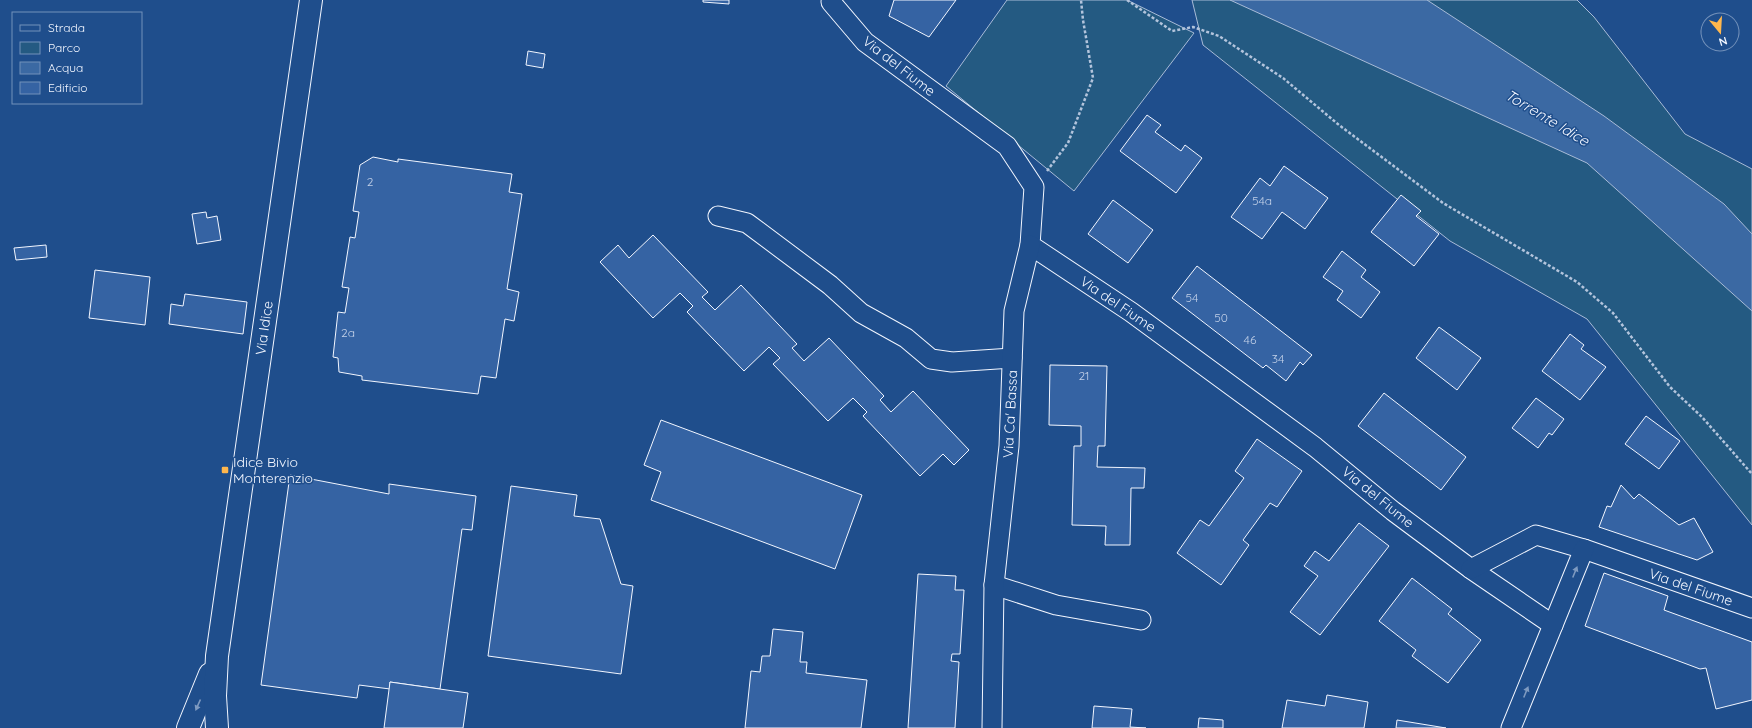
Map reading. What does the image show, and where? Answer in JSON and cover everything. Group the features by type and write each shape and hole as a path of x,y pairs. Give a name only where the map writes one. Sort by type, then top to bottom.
{"main road":[{"name":"Via Idice","path":"217,728 215,696 217,656 312,0"},
{"name":"Via Idice","path":"188,728 203,694 217,656"}],"street":[{"name":"Via del Fiume","path":"831,2 865,42 1007,146 1034,187"},
{"path":"1030,246 1034,187"},
{"path":"718,216 747,223 830,285 861,312 906,338 931,359 952,362 1012,358"},
{"name":"Via del Fiume","path":"1030,246 1131,312 1315,447 1393,511 1471,569 1553,625"},
{"name":"Via Ca' Bassa","path":"992,728 994,585 1009,446 1014,311 1030,246"},
{"name":"Via del Fiume","path":"1471,569 1536,535 1584,549 1752,608"},
{"path":"1511,728 1584,549"},
{"path":"994,585 1056,605 1141,620"}],"path":[{"path":"1034,187 1068,144 1093,78 1081,0"},
{"path":"1127,0 1172,31 1193,27 1219,36 1283,78 1339,125 1443,203 1577,282 1613,313 1670,387 1702,417 1752,474"}],"green space":[{"path":"1007,0 1127,0 1194,33 1074,191 946,86"},
{"path":"1192,0 1577,0 1594,17 1685,134 1752,169 1752,525 1587,319 1450,241 1203,45"}],"water":[{"name":"Torrente Idice","path":"1230,0 1427,0 1604,116 1724,204 1752,234 1752,311 1587,163"}],"building":[{"path":"703,0 729,0 729,4 703,2"},
{"path":"894,0 956,0 929,37 889,16"},
{"path":"528,51 545,54 543,68 526,65"},
{"path":"1147,115 1161,125 1155,132 1181,151 1185,145 1202,158 1176,193 1120,151"},
{"path":"373,157 398,162 398,159 512,174 509,192 522,194 507,289 519,292 514,321 505,319 496,378 481,376 478,394 362,380 362,376 339,372 338,358 333,357 338,312 345,313 349,288 342,287 350,237 355,238 359,212 353,211 360,165"},
{"path":"1284,166 1328,198 1305,229 1282,212 1262,239 1231,217 1260,178 1270,186"},
{"path":"1401,195 1421,211 1416,216 1439,234 1414,266 1371,232"},
{"path":"1113,200 1153,230 1128,263 1088,234"},
{"path":"206,212 207,218 217,216 221,240 197,244 192,214"},
{"path":"653,235 708,292 702,297 715,310 741,285 797,344 792,348 804,361 829,338 884,396 880,400 891,412 913,391 969,450 954,465 943,454 920,476 863,416 867,412 853,398 828,421 773,364 780,358 769,347 744,371 687,312 693,306 680,293 653,318 600,262 618,245 629,258"},
{"path":"46,245 47,257 16,260 14,248"},
{"path":"1342,251 1366,270 1361,277 1380,292 1361,318 1337,300 1343,291 1323,277"},
{"path":"1197,266 1312,355 1303,365 1300,362 1286,381 1266,365 1263,368 1172,298"},
{"path":"95,270 150,277 145,325 89,318"},
{"path":"185,294 247,302 243,334 169,324 171,304 183,306"},
{"path":"1439,327 1481,358 1457,390 1416,358"},
{"path":"1570,334 1584,345 1581,349 1606,367 1580,400 1542,371"},
{"path":"1050,365 1107,366 1105,446 1098,446 1097,467 1145,468 1144,488 1131,488 1130,545 1105,545 1106,526 1072,525 1074,446 1081,446 1081,426 1049,425"},
{"path":"1384,393 1466,457 1441,490 1358,426"},
{"path":"1536,398 1564,419 1552,435 1549,433 1538,448 1512,428"},
{"path":"1646,416 1680,441 1659,469 1625,444"},
{"path":"661,420 862,495 835,569 651,500 661,472 644,465"},
{"path":"1257,439 1302,471 1277,507 1270,503 1243,540 1249,545 1221,585 1177,553 1200,520 1209,526 1244,478 1235,471"},
{"path":"290,475 389,494 389,484 476,496 472,530 462,529 440,689 390,682 390,689 359,685 357,698 261,685"},
{"path":"1621,485 1634,499 1639,494 1679,525 1694,518 1713,552 1697,560 1599,527 1607,506 1611,507"},
{"path":"511,486 577,495 574,516 600,519 621,584 633,586 621,674 488,656"},
{"path":"1359,523 1389,546 1320,635 1290,612 1318,576 1304,566 1315,551 1329,561"},
{"path":"1604,573 1668,596 1664,610 1752,642 1752,700 1716,709 1706,668 1700,669 1585,626"},
{"path":"918,574 956,576 955,590 964,590 960,654 952,654 951,661 959,662 955,728 908,728"},
{"path":"1412,578 1452,609 1448,614 1481,640 1448,683 1412,656 1416,650 1379,621"},
{"path":"773,629 803,632 800,662 807,662 806,673 867,680 861,728 745,728 751,671 760,672 762,656 770,656"},
{"path":"390,682 468,693 463,728 384,728"},
{"path":"1327,695 1368,702 1364,728 1282,728 1287,700 1325,706"},
{"path":"1094,706 1132,709 1130,727 1146,728 1092,728"},
{"path":"1199,718 1223,720 1223,728 1198,728"},
{"path":"1397,720 1446,728 1396,728"}],"place":[{"name":"Idice Bivio Monterenzio","path":"225,470"}]}
